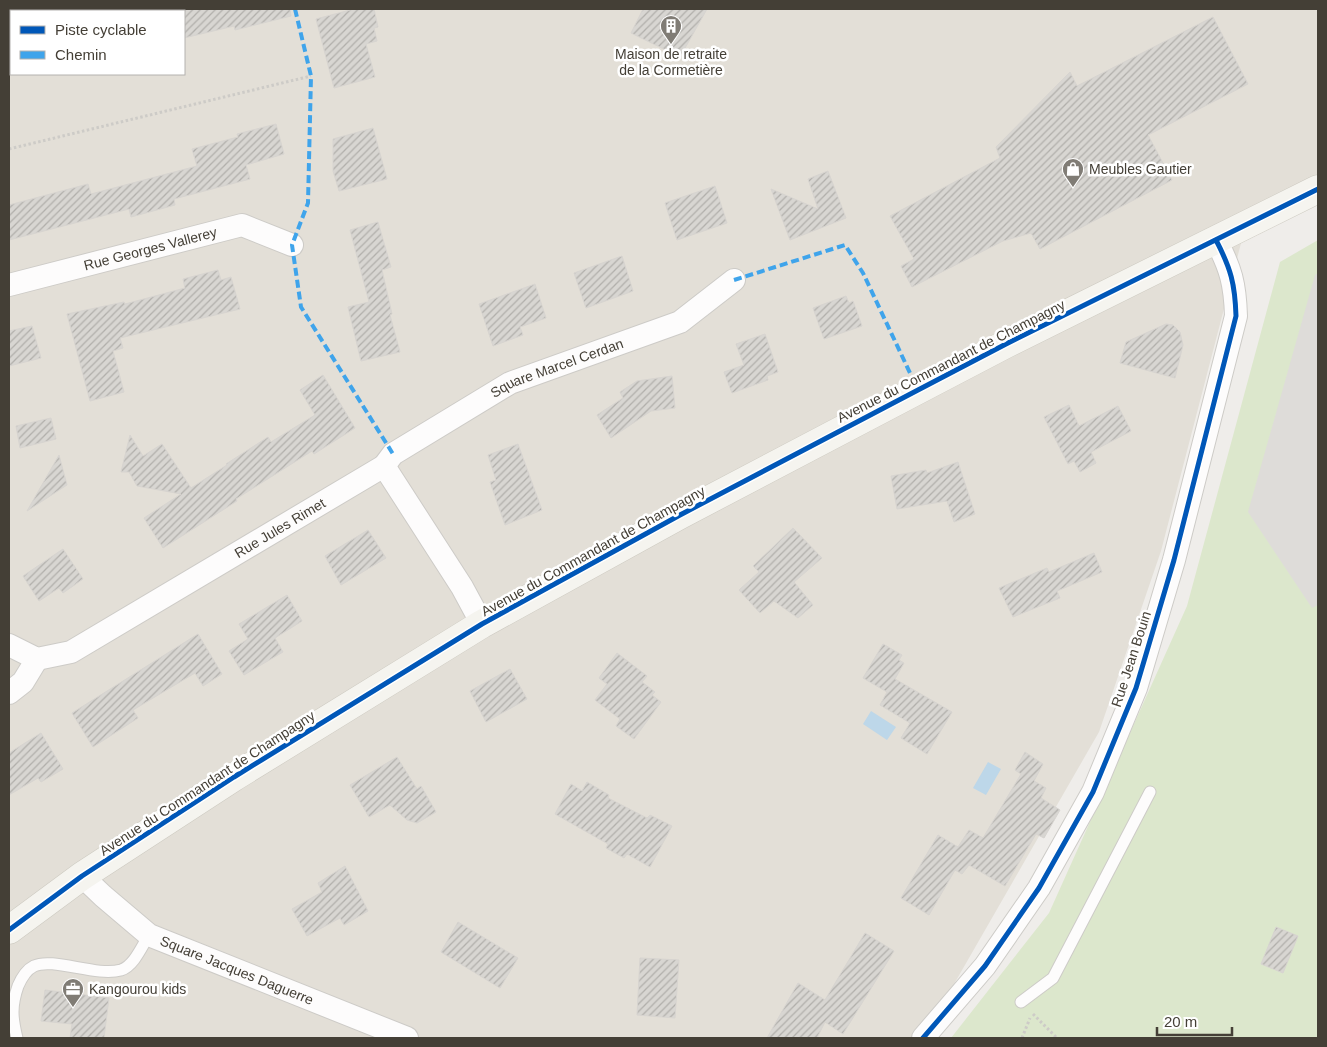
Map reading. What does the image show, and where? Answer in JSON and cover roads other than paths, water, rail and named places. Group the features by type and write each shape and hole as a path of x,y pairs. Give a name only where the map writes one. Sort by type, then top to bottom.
{"main road":[{"name":"Avenue du Commandant de Champagny","path":"9,930 82,876 234,777 482,624 680,515 1006,344 1318,189"}],"street":[{"name":"Rue Georges Vallerey","path":"9,285 242,225 292,245"},
{"name":"Rue Jean Bouin","path":"923,1038 986,966 1039,888 1093,792 1136,688 1174,560 1236,316 1235,289 1225,258 1216,240"},
{"name":"Square Marcel Cerdan","path":"384,466 392,454 510,383 680,322 734,280"},
{"path":"384,466 462,587 482,624"},
{"name":"Rue Jules Rimet","path":"37,659 71,652 384,466"},
{"path":"9,646 37,659 23,682 9,692"},
{"name":"Square Jacques Daguerre","path":"82,876 150,935 407,1038"}],"lane":[{"path":"1022,1002 1053,978 1150,792"},
{"path":"17,1038 12,1021 12,1002 22,976 34,966 48,964 106,972 122,970 131,965 150,935"}],"water":[{"path":"871,711 896,727 887,740 863,724"},
{"path":"988,762 1001,769 986,795 973,788"}],"place":[{"name":"Maison de retraite de la Cormetière","path":"671,45"},
{"name":"Meubles Gautier","path":"1073,188"},
{"name":"Kangourou kids","path":"73,1008"}]}
